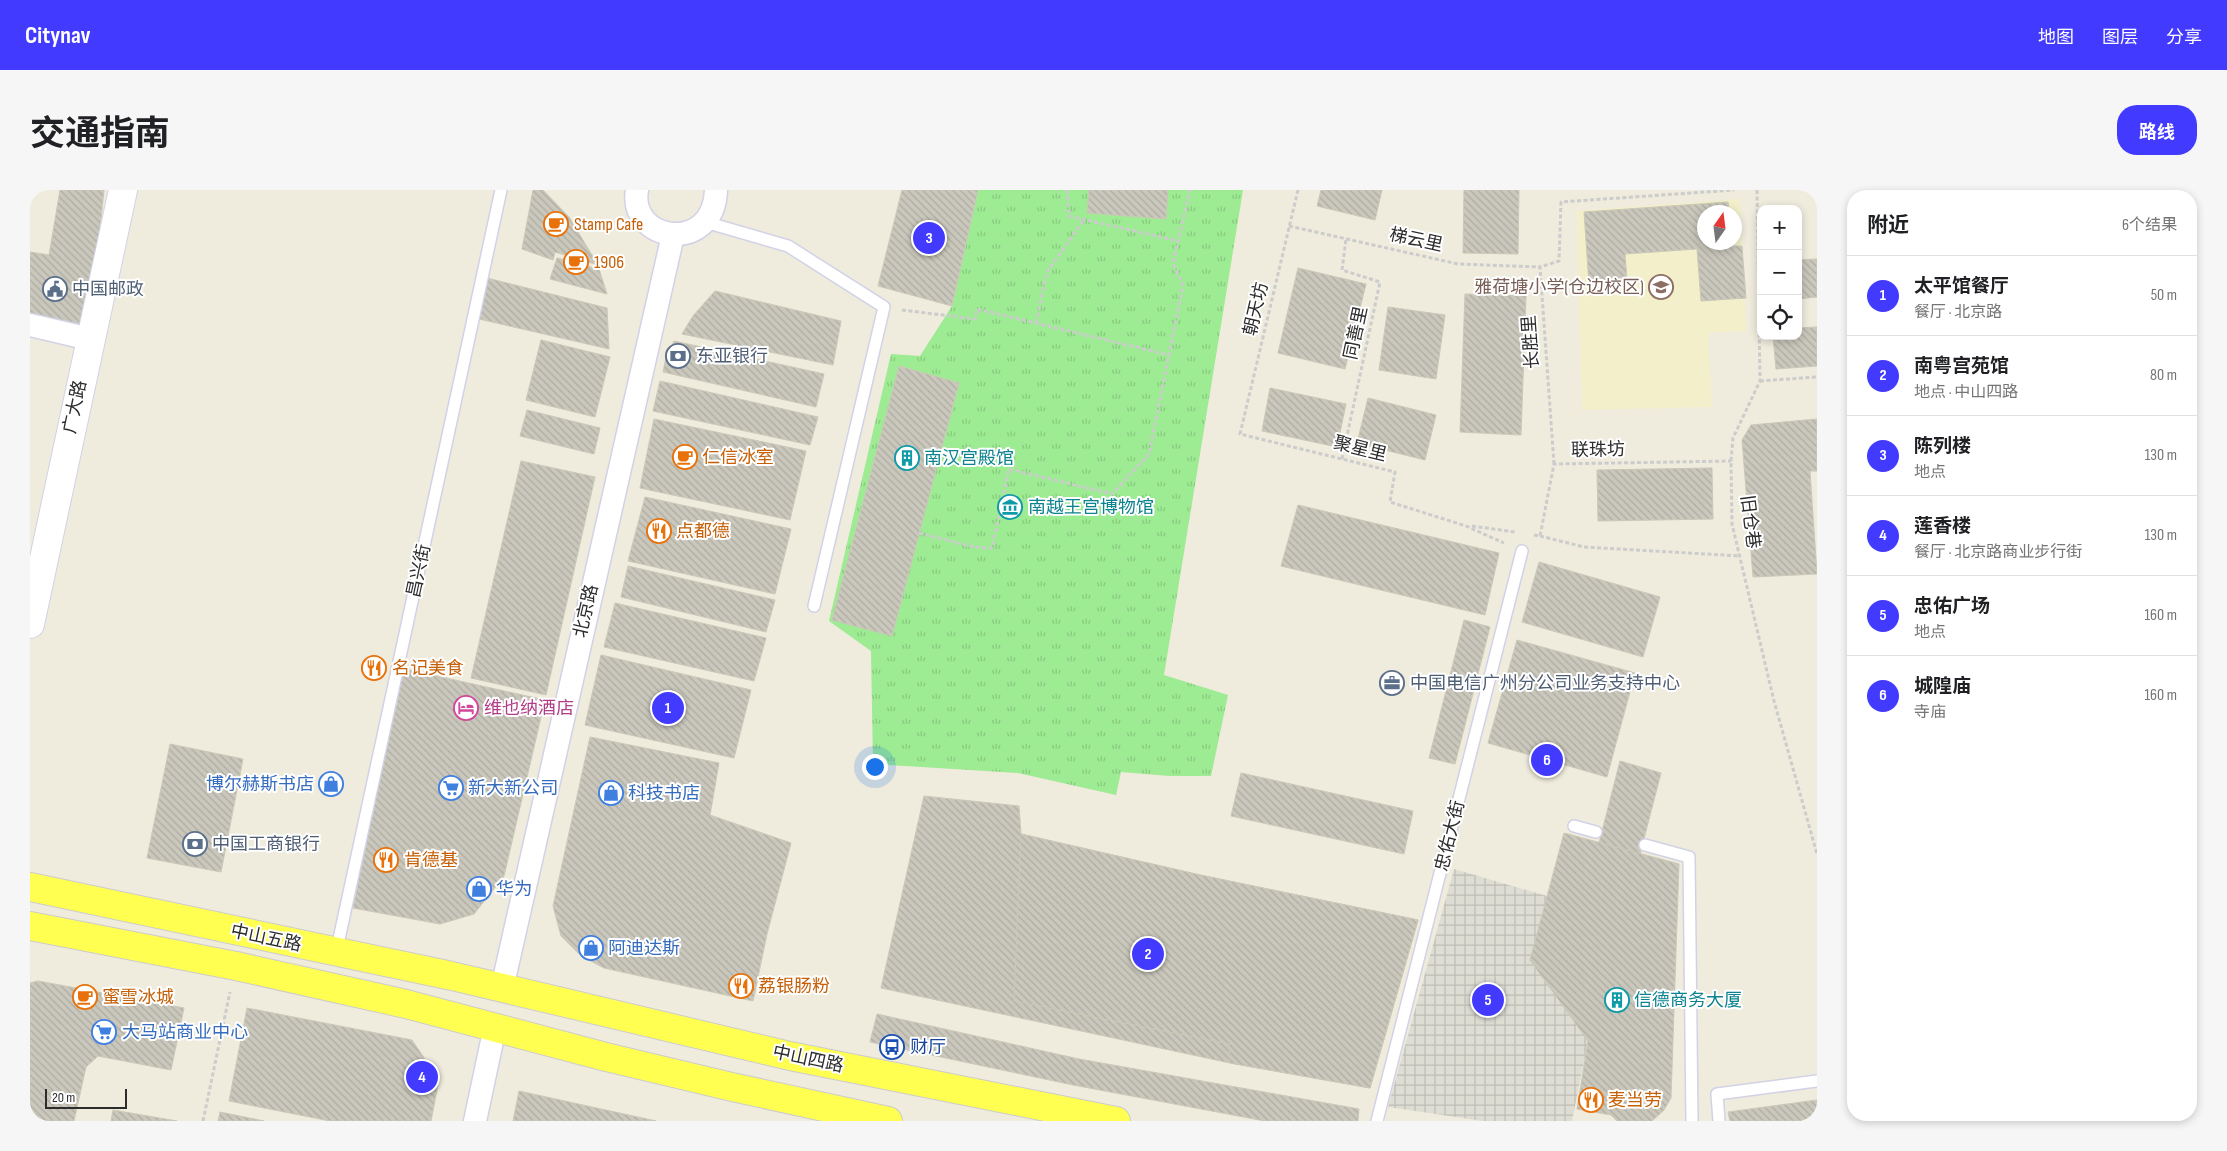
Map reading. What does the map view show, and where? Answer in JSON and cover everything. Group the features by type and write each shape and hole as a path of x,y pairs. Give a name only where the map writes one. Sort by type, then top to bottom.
{"main road":[{"name":"中山五路","path":"30,887 502,988"},
{"name":"中山五路","path":"30,926 236,966 496,1027"},
{"name":"中山四路","path":"502,988 800,1058 1116,1121"},
{"path":"496,1027 606,1057 849,1117 888,1121"}],"street":[{"name":"广大路","path":"30,624 123,190"},
{"path":"637,190 638,206 643,217 651,226 673,235 685,234 696,230 705,222 712,213 716,190"},
{"name":"北京路","path":"502,988 673,235"},
{"path":"30,325 90,339"},
{"path":"476,1121 496,1027"}],"lane":[{"name":"昌兴街","path":"336,953 501,190"},
{"path":"705,222 788,246 884,307 814,606"},
{"name":"忠佑大街","path":"1378,1121 1522,551"},
{"path":"1574,826 1596,832"},
{"path":"1645,845 1689,857 1692,1121"},
{"path":"1719,1121 1718,1094 1817,1081"}],"path":[{"path":"1067,190 1069,216 1178,241"},
{"path":"919,533 974,547 992,548 1009,470 1112,494 1149,454 1183,285 1174,262 1190,190"},
{"name":"朝天坊","path":"1240,434 1298,190"},
{"path":"1540,267 1559,261 1561,202 1734,190"},
{"name":"旧仓巷","path":"1757,190 1760,381 1733,438 1731,461 1732,524 1774,701 1817,854"},
{"path":"1036,323 1047,272 1084,220"},
{"name":"梯云里","path":"1289,226 1458,264 1540,267"},
{"name":"同善里","path":"1342,459 1380,282 1342,270 1346,239"},
{"name":"长胜里","path":"1540,267 1554,464"},
{"path":"884,307 975,319 977,309 1169,355"},
{"path":"1760,381 1817,377"},
{"name":"聚星里","path":"1240,434 1395,472 1390,502 1466,526"},
{"name":"联珠坊","path":"1540,536 1554,464 1731,461"},
{"path":"1466,526 1522,533"},
{"path":"1466,526 1522,551"},
{"path":"1531,534 1584,547 1740,556"},
{"path":"203,1121 236,966"}],"shaded area":[{"name":"雅荷塘小学(仓边校区)","path":"1740,199 1740,205 1697,205 1697,250 1742,250 1742,243 1746,331 1708,333 1712,407 1582,410 1577,211"},
{"path":"1454,869 1547,896 1530,960 1588,1041 1572,1121 1483,1121 1388,1107"}],"green space":[{"path":"978,190 1243,190 1164,675 1228,695 1211,776 1170,776 1121,772 1116,795 1018,773 873,764 871,651 829,621 891,354 920,356 952,306"}],"building":[{"path":"60,190 104,190 97,258 82,333 30,321 30,252 49,255"},
{"path":"533,190 543,190 569,217 598,265 555,252 553,260 522,249"},
{"path":"902,190 978,190 952,306 878,286"},
{"path":"1089,190 1168,190 1166,219 1087,213"},
{"path":"1321,190 1382,190 1375,220 1317,206"},
{"path":"1464,190 1519,190 1518,254 1463,253"},
{"path":"1728,202 1728,205 1697,205 1697,249 1625,254 1627,281 1589,284 1584,212"},
{"path":"1742,246 1746,298 1701,301 1697,250 1742,250"},
{"path":"557,258 599,269 607,294 550,279"},
{"path":"1817,259 1817,297 1802,299 1802,260"},
{"path":"1298,268 1366,284 1345,369 1278,353"},
{"path":"487,278 607,308 609,349 479,319"},
{"path":"715,291 841,321 833,365 682,334 693,316"},
{"path":"1465,294 1526,296 1521,435 1460,432"},
{"path":"1388,307 1445,315 1436,379 1379,370"},
{"path":"1817,327 1817,366 1776,369 1773,340 1802,340 1802,328"},
{"path":"541,340 610,357 595,417 526,400"},
{"path":"674,341 824,374 816,407 663,372 666,357"},
{"name":"南汉宫殿馆","path":"899,366 959,383 892,636 832,620"},
{"path":"660,381 818,417 810,445 653,411"},
{"path":"1270,388 1346,404 1337,447 1262,431"},
{"path":"1368,398 1436,415 1425,460 1357,443"},
{"path":"527,410 600,428 594,454 520,436"},
{"path":"654,419 806,451 790,520 640,488"},
{"path":"1817,419 1817,471 1810,471 1817,574 1753,577 1742,440 1751,425"},
{"path":"521,461 595,477 546,695 471,678"},
{"path":"1712,468 1713,519 1598,521 1597,470"},
{"path":"645,497 791,529 775,594 628,561"},
{"path":"1298,505 1499,553 1485,615 1281,566"},
{"path":"1539,562 1660,597 1643,657 1522,622"},
{"path":"628,566 775,600 766,632 621,597"},
{"path":"615,603 766,638 754,681 604,647"},
{"path":"1464,620 1490,627 1455,764 1429,758"},
{"path":"1517,640 1635,673 1607,777 1488,743"},
{"path":"601,655 751,690 734,758 585,725"},
{"name":"新大新公司","path":"401,668 545,700 504,876 474,914 440,924 353,908"},
{"path":"590,737 719,763 710,815 791,843 767,934 753,1001 604,968 581,956 561,936 553,906"},
{"path":"170,744 243,759 221,872 147,858"},
{"path":"1620,761 1661,773 1640,854 1599,843"},
{"path":"1241,773 1413,811 1404,854 1231,816"},
{"path":"924,796 1019,806 1021,834 1200,875 1418,920 1370,1088 1230,1063 881,988"},
{"name":"信德商务大厦","path":"1564,833 1679,864 1671,1098 1664,1110 1652,1121 1617,1121 1611,1115 1577,1109 1588,1041 1530,960"},
{"path":"1021,834 1200,875 1418,920 1370,1088 1230,1063 1229,1044 1014,1001"},
{"name":"大马站商业中心","path":"38,981 184,1008 171,1070 98,1056 86,1067 74,1121 30,1121 30,983"},
{"path":"247,1008 412,1040 439,1080 431,1121 330,1121 229,1101"},
{"path":"877,1014 1079,1059 1359,1109 1358,1121 1265,1121 1073,1085 870,1042"},
{"path":"519,1091 656,1121 513,1121"},
{"path":"1817,1100 1817,1121 1730,1121 1728,1112"},
{"path":"113,1110 177,1121 111,1121"},
{"path":"220,1112 264,1121 218,1121"}],"place":[{"name":"Stamp Cafe","path":"556,224"},
{"name":"陈列楼","path":"929,238"},
{"name":"1906","path":"576,262"},
{"name":"雅荷塘小学(仓边校区)","path":"1661,287"},
{"name":"中国邮政","path":"55,289"},
{"name":"东亚银行","path":"678,356"},
{"name":"仁信冰室","path":"685,457"},
{"name":"南汉宫殿馆","path":"907,458"},
{"name":"南越王宫博物馆","path":"1010,507"},
{"name":"点都德","path":"659,531"},
{"name":"名记美食","path":"374,668"},
{"name":"中国电信广州分公司业务支持中心","path":"1392,683"},
{"name":"维也纳酒店","path":"466,708"},
{"name":"太平馆餐厅","path":"668,708"},
{"name":"城隍庙","path":"1547,760"},
{"name":"博尔赫斯书店","path":"331,784"},
{"name":"新大新公司","path":"451,788"},
{"name":"科技书店","path":"611,793"},
{"name":"中国工商银行","path":"195,844"},
{"name":"肯德基","path":"386,860"},
{"name":"华为","path":"479,889"},
{"name":"阿迪达斯","path":"591,948"},
{"name":"南粤宫苑馆","path":"1148,954"},
{"name":"荔银肠粉","path":"741,986"},
{"name":"蜜雪冰城","path":"85,997"},
{"name":"忠佑广场","path":"1488,1000"},
{"name":"信德商务大厦","path":"1617,1000"},
{"name":"大马站商业中心","path":"104,1032"},
{"name":"财厅","path":"892,1047"},
{"name":"莲香楼","path":"422,1077"},
{"name":"麦当劳","path":"1591,1100"}]}
